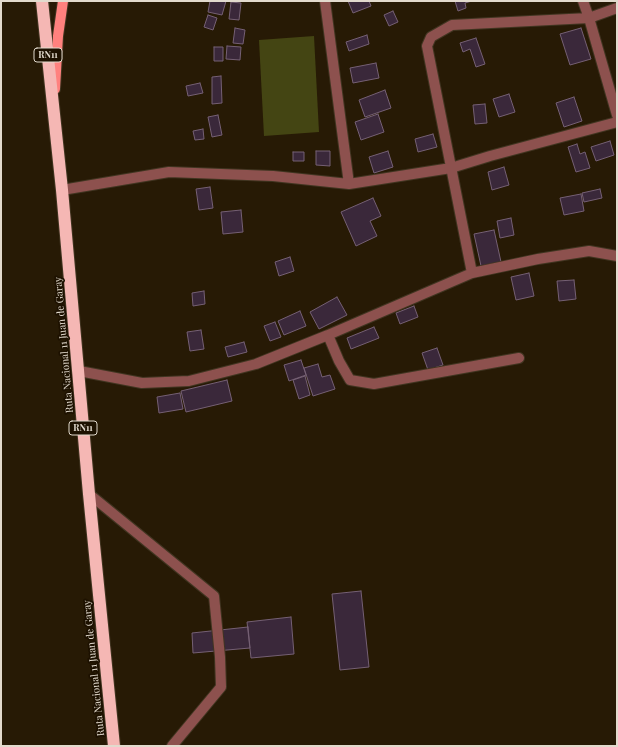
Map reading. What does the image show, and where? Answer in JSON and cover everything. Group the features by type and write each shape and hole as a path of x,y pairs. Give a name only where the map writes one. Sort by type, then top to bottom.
{"highway":[{"name":"RN11","path":"42,1 54,110"},
{"name":"Ruta Nacional 11 Juan de Garay","path":"54,110 79,371 89,494 114,746"}],"main road":[{"path":"54,110 58,36 63,1"}],"street":[{"path":"325,1 349,184"},
{"path":"583,1 617,115"},
{"path":"472,273 427,46 431,37 452,25 589,18 617,8"},
{"path":"62,190 169,172 273,176 349,184 451,168 617,122"},
{"path":"79,371 142,382 189,381 256,364 328,335 472,273 538,258 589,251 617,256"},
{"path":"328,335 338,361 350,380 374,384 520,358"},
{"path":"89,494 214,596 220,656 221,687 172,746"}],"shaded area":[{"path":"314,36 319,132 264,136 259,40"}],"building":[{"path":"210,1 226,1 222,15 208,12"},
{"path":"348,1 369,1 371,6 353,13"},
{"path":"455,1 472,1 465,3 466,8 458,11"},
{"path":"231,2 241,3 239,20 229,19"},
{"path":"393,11 398,22 389,26 384,15"},
{"path":"208,15 217,18 213,30 204,27"},
{"path":"235,28 245,30 243,44 233,43"},
{"path":"581,28 591,59 570,65 560,34"},
{"path":"367,35 369,44 349,51 346,42"},
{"path":"476,38 485,64 476,67 470,49 463,52 460,43"},
{"path":"227,46 241,47 240,60 226,59"},
{"path":"214,47 223,47 223,61 214,61"},
{"path":"376,63 379,78 353,83 350,68"},
{"path":"221,76 222,103 212,104 212,77"},
{"path":"200,83 203,93 188,96 186,86"},
{"path":"385,90 391,108 365,117 359,100"},
{"path":"509,94 515,112 499,117 493,99"},
{"path":"574,97 582,121 564,127 556,103"},
{"path":"485,104 487,123 475,124 473,105"},
{"path":"378,114 384,132 361,140 355,122"},
{"path":"218,115 222,135 212,137 208,117"},
{"path":"203,129 204,139 195,140 193,131"},
{"path":"433,134 437,147 418,152 415,139"},
{"path":"610,141 614,155 596,161 591,147"},
{"path":"577,144 580,154 585,152 590,168 576,172 568,147"},
{"path":"316,151 330,151 330,166 316,165"},
{"path":"388,151 393,167 374,173 369,157"},
{"path":"293,152 304,152 304,161 293,161"},
{"path":"504,167 509,185 492,190 488,172"},
{"path":"210,187 213,208 199,210 196,189"},
{"path":"600,189 602,198 584,202 582,193"},
{"path":"581,194 584,211 564,215 560,198"},
{"path":"373,198 381,216 370,221 377,236 356,246 341,212"},
{"path":"241,210 243,232 223,234 221,212"},
{"path":"511,218 514,235 500,238 497,221"},
{"path":"494,230 501,262 481,266 474,234"},
{"path":"290,257 294,271 279,276 275,262"},
{"path":"529,273 534,296 516,300 511,277"},
{"path":"574,280 576,299 559,301 557,281"},
{"path":"204,291 205,304 193,306 192,293"},
{"path":"337,297 347,315 319,329 310,312"},
{"path":"414,306 418,317 400,324 396,313"},
{"path":"300,311 306,326 284,335 278,321"},
{"path":"275,322 281,337 270,341 264,326"},
{"path":"374,327 379,338 351,349 347,338"},
{"path":"201,330 204,349 190,351 187,332"},
{"path":"244,342 247,352 228,357 225,347"},
{"path":"437,348 443,365 428,370 422,353"},
{"path":"301,360 306,375 289,381 284,365"},
{"path":"318,364 322,377 330,375 335,389 313,396 304,368"},
{"path":"305,376 310,395 299,399 293,380"},
{"path":"227,380 232,401 186,412 181,391"},
{"path":"180,393 183,409 159,413 157,397"},
{"path":"361,591 369,667 340,670 332,594"},
{"path":"291,617 294,654 251,658 247,622"},
{"path":"248,627 250,648 193,653 192,633"}]}
